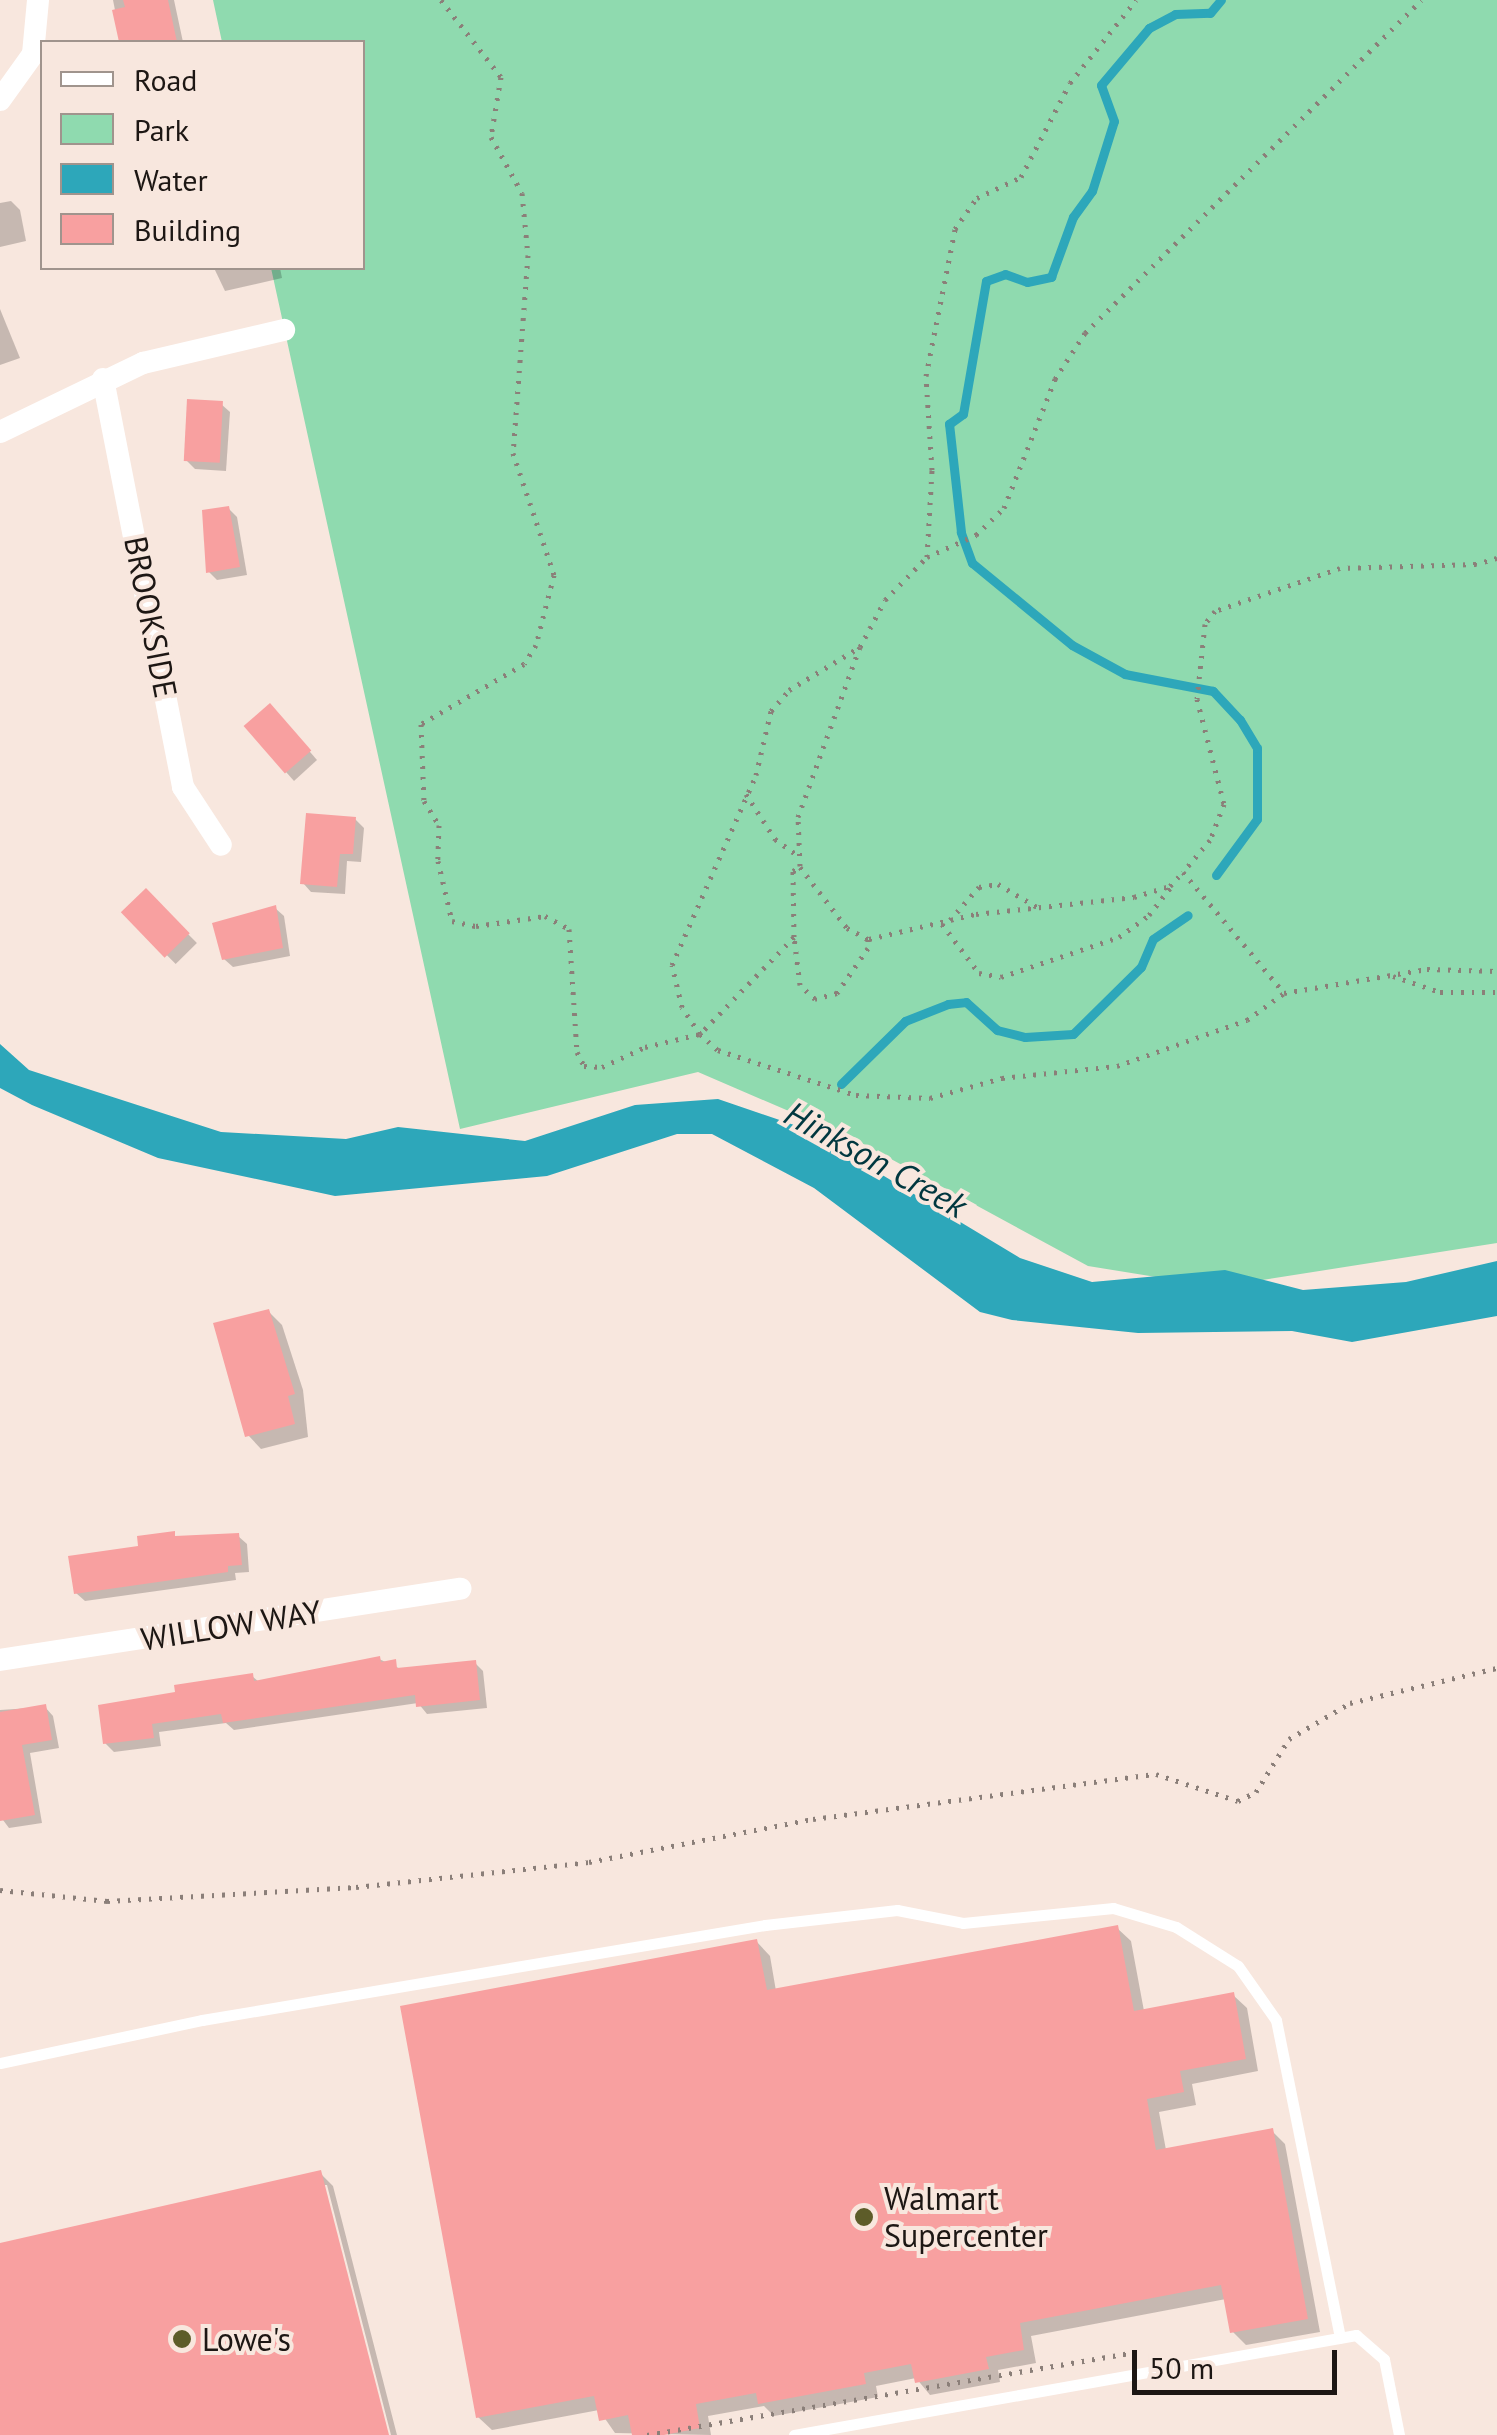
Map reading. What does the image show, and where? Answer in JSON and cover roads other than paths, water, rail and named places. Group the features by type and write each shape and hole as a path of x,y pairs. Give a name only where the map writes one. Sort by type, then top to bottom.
{"street":[{"path":"0,100 34,54 38,0"},
{"path":"0,432 143,362 284,330"},
{"name":"BROOKSIDE","path":"103,379 184,786 221,844"},
{"name":"WILLOW WAY","path":"0,1660 461,1589"}],"lane":[{"path":"0,2063 202,2020 765,1925 897,1910 964,1923 1113,1908 1176,1927 1238,1966 1276,2020 1340,2338"},
{"path":"794,2435 1356,2336 1376,2346 1389,2375 1399,2435"}],"water":[{"path":"0,1044 29,1070 221,1132 346,1139 398,1127 525,1141 635,1105 718,1099 806,1129 1020,1258 1092,1282 1225,1270 1303,1290 1406,1282 1497,1261 1497,1316 1352,1342 1292,1331 1138,1333 1012,1320 980,1312 814,1188 712,1134 677,1134 547,1176 335,1196 158,1158 32,1105 0,1088"}],"waterway":[{"path":"1216,875 1257,819 1257,748 1240,720 1213,691 1125,674 1072,645 972,563 961,532 949,424 963,414 986,281 1005,274 1027,282 1051,277 1073,217 1092,191 1114,121 1101,85 1149,28 1175,14 1210,13 1221,0"},
{"path":"841,1084 905,1021 948,1004 966,1002 997,1030 1025,1037 1073,1034 1141,967 1153,939 1188,915"}],"place":[{"name":"Walmart Supercenter","path":"864,2217"},
{"name":"Lowe's","path":"182,2339"}],"water label":[{"name":"Hinkson Creek","path":"876,1159"}]}
